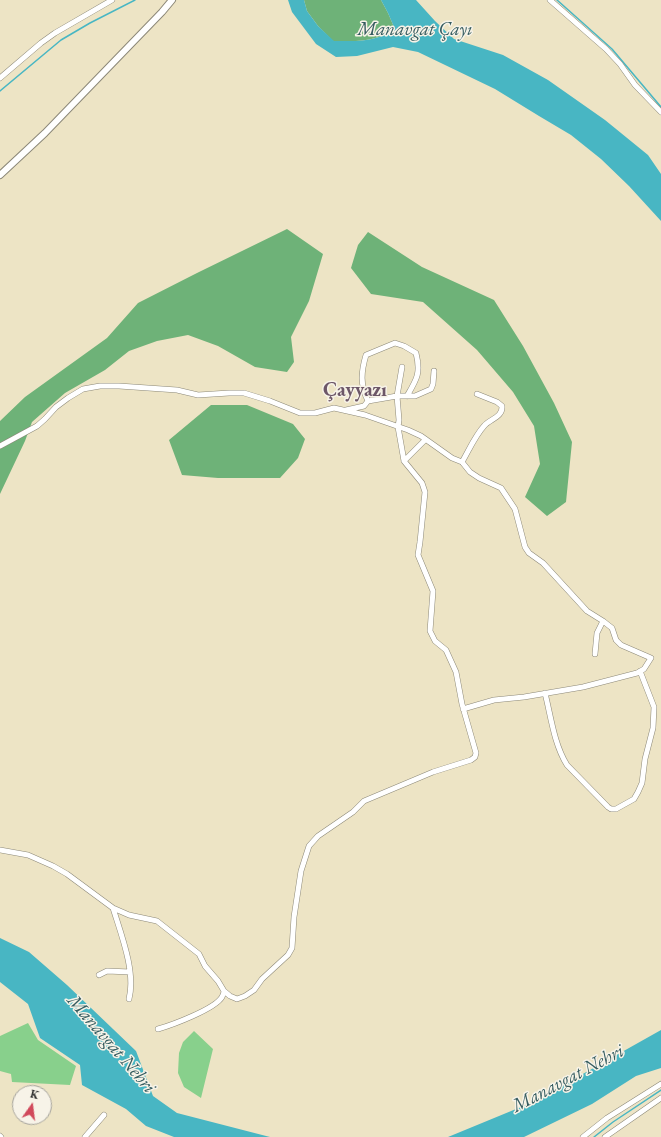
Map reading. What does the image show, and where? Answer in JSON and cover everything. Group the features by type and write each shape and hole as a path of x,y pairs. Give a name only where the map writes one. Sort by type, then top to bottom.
{"street":[{"path":"0,78 55,33 112,0"},
{"path":"0,175 45,133 172,0"},
{"path":"550,0 606,49 620,64 635,85 661,112"},
{"path":"368,401 362,376 362,368 366,355 395,343 416,353 418,360 418,373 407,396"},
{"path":"0,850 28,855 53,866 67,874 113,908 129,915 157,921 199,954 204,966 218,981 224,991 230,996 237,998 254,990 265,976 288,955 292,948 294,917 301,871 309,846 318,836 354,812 364,801 433,772 471,760 475,757 476,753 463,709 456,672 446,650 435,641 430,630 433,591 418,555 425,492 422,484 404,461 398,427 399,420 397,396 402,367"},
{"path":"343,411 364,406 368,401 397,396 415,396 431,389 434,371"},
{"path":"0,446 37,426 45,420 56,407 68,398 83,389 100,386 159,388 177,390 198,395 244,393 270,401 300,413 315,413 334,408 365,415 408,430 452,458 462,462 470,472 479,478 501,488 515,509 525,547 529,553 543,563 587,611 612,628 616,640 622,645 652,658 644,669 640,671 583,687 524,697 494,700 463,709"},
{"path":"462,462 484,425 496,417 503,408 497,402 477,394"},
{"path":"404,461 425,440"},
{"path":"594,654 597,633 603,622"},
{"path":"545,693 562,757 567,765 608,807 611,809 616,809 634,799 638,792 642,783 645,759 653,728 654,707 640,671"},
{"path":"113,908 122,936 130,972 131,992 129,999"},
{"path":"99,975 107,971 130,972"},
{"path":"158,1030 211,1007 222,998 224,991"},
{"path":"583,1137 607,1118 661,1084"},
{"path":"605,1137 661,1098"},
{"path":"85,1137 104,1115"},
{"path":"615,1130 616,1137"}],"green space":[{"path":"304,0 381,0 394,27 381,36 366,40 333,41 318,26 307,11"},
{"path":"287,229 323,254 309,301 291,337 294,362 287,372 255,367 218,346 188,335 157,341 129,351 105,370 65,393 32,422 25,441 0,494 0,421 25,397 107,338 138,303"},
{"path":"368,232 422,267 494,300 523,346 554,403 572,442 566,502 547,516 525,497 540,464 534,426 513,392 477,350 423,302 371,294 351,268 358,245"},
{"path":"211,405 247,405 293,424 305,439 298,458 280,478 218,478 182,475 169,440"},
{"path":"28,1023 38,1040 76,1066 70,1085 12,1082 11,1074 0,1071 0,1036"},
{"path":"194,1031 213,1049 201,1098 184,1087 178,1073 179,1053 183,1042"}],"water":[{"name":"Manavgat Çayı","path":"288,0 304,0 307,11 318,26 334,41 349,41 366,40 382,36 394,27 381,0 416,0 454,39 503,55 548,80 605,120 648,155 661,174 661,221 629,186 601,159 571,135 495,89 418,52 393,47 357,56 336,57 316,44 292,12"},
{"name":"Manavgat Nehri","path":"0,938 29,952 67,985 136,1051 153,1096 177,1113 270,1137 174,1137 146,1126 126,1109 82,1085 80,1065 40,1038 28,1004 0,982"},
{"path":"661,1030 661,1068 636,1076 592,1104 524,1137 448,1137 533,1102"}],"waterway":[{"path":"0,91 61,40 135,0"},
{"path":"557,0 612,49 661,107"},
{"path":"594,1137 613,1122 661,1090"}],"district":[{"name":"Çayyazı","path":"355,391"}]}
